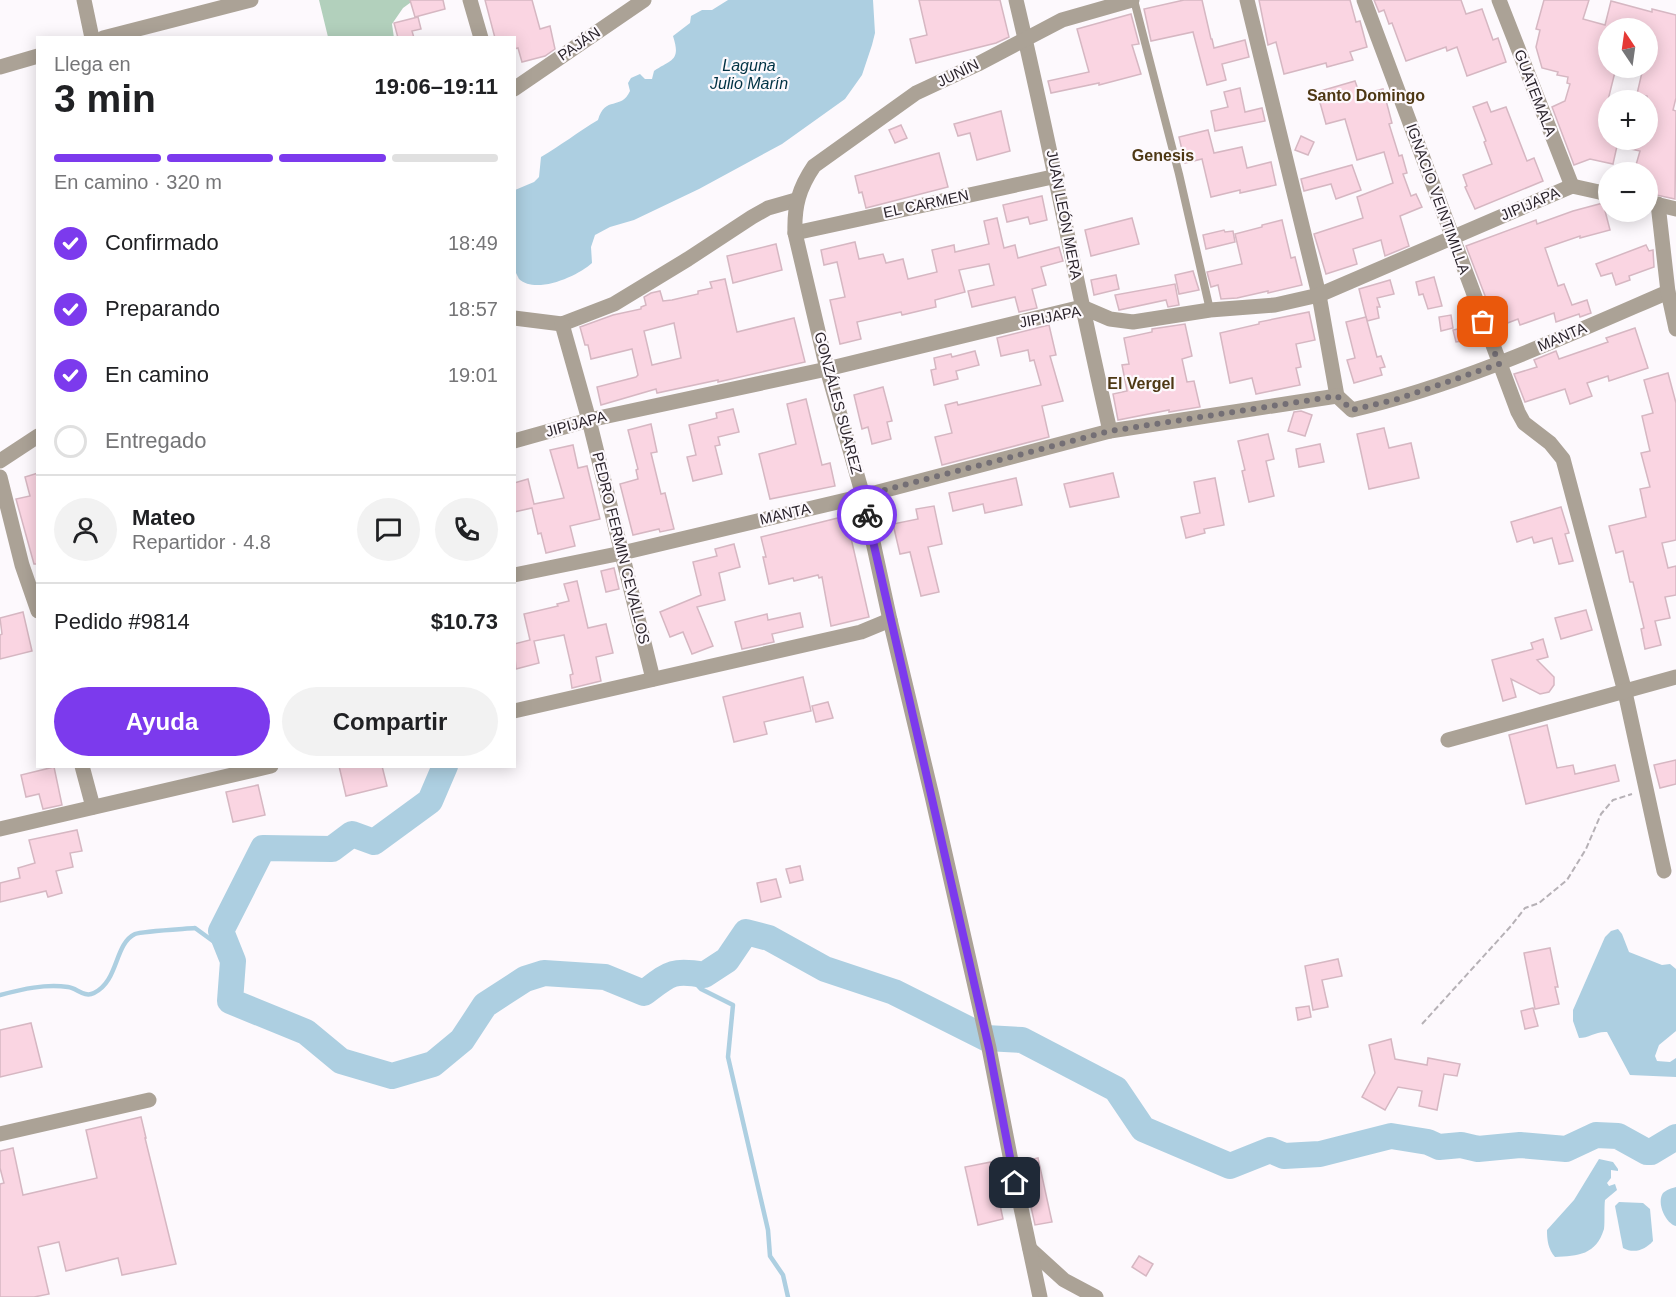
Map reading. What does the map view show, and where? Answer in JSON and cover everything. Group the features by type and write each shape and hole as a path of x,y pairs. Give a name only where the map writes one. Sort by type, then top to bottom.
{"street":[{"path":"84,0 92,36"},
{"path":"111,36 251,0"},
{"path":"470,0 480,36"},
{"name":"PAJÁN","path":"516,88 644,0"},
{"name":"JUAN LEÓN MERA","path":"1016,0 1057,176 1082,307 1110,431"},
{"name":"JUNÍN","path":"803,181 814,166 916,93 1062,20 1133,0"},
{"path":"1247,0 1319,295 1337,396"},
{"name":"IGNACIO VEINTIMILLA","path":"1364,0 1499,364 1524,423 1551,443 1563,459 1625,692 1664,871"},
{"name":"GUATEMALA","path":"1499,0 1572,186"},
{"path":"0,66 36,57"},
{"name":"EL CARMEN","path":"795,233 1057,176"},
{"name":"GONZÁLES SUAREZ","path":"803,181 796,200 795,233 827,369 862,496 981,1011 1040,1297"},
{"path":"1572,186 1598,192"},
{"name":"JIPIJAPA","path":"516,440 589,420 827,369 1082,307 1110,319 1132,322 1210,310 1275,305 1319,295 1572,186"},
{"path":"516,318 562,324 614,304 760,212 796,200"},
{"path":"1658,204 1676,209"},
{"path":"1656,222 1676,329"},
{"name":"MANTA","path":"516,575 622,553 862,496 1110,431 1337,396 1352,410 1398,399 1499,364 1668,292"},
{"name":"PEDRO FERMIN CEVALLOS","path":"562,324 589,420 653,679"},
{"path":"0,461 36,437"},
{"path":"0,477 30,563 36,599"},
{"path":"516,711 861,632 890,620"},
{"path":"1448,740 1676,677"},
{"path":"83,768 93,807"},
{"path":"0,829 265,768"},
{"path":"0,1134 149,1100"},
{"path":"1030,1249 1064,1280 1096,1297"}],"lane":[{"path":"1133,0 1179,174 1210,310"}],"path":[{"path":"1422,1024 1525,908 1539,903 1566,880 1586,849 1601,814 1613,800 1646,789"}],"green space":[{"path":"319,0 414,0 403,8 392,24 394,36 328,36"}],"water":[{"name":"Laguna Julio Marín","path":"728,0 873,0 875,33 862,75 845,99 782,144 699,189 634,220 610,227 595,235 591,247 592,263 577,273 546,284 536,285 519,279 516,273 516,190 534,182 539,177 541,157 598,120 601,112 609,105 626,97 630,91 628,83 631,78 640,74 645,79 652,79 654,71 675,55 673,36 690,23 691,16 702,10 712,10"},
{"path":"1618,929 1629,952 1662,965 1670,964 1676,969 1676,1031 1659,1045 1655,1056 1657,1061 1670,1062 1676,1058 1676,1077 1630,1075 1607,1032 1579,1038 1573,1021 1573,1010 1605,937 1611,931"},
{"path":"1599,1159 1613,1162 1618,1169 1618,1171 1611,1170 1611,1178 1607,1183 1609,1186 1615,1184 1617,1190 1605,1200 1604,1229 1601,1238 1591,1249 1579,1255 1555,1257 1548,1244 1547,1230 1574,1200"},
{"path":"1676,1187 1676,1226 1666,1217 1661,1207 1661,1197 1667,1190"},
{"path":"1619,1202 1643,1203 1650,1209 1653,1241 1643,1249 1631,1251 1623,1248 1615,1206"}],"building":[{"path":"410,0 443,0 445,9 415,17"},
{"path":"485,0 532,0 540,29 550,26 555,49 545,56 522,62 518,48 516,48 516,36 494,36"},
{"path":"919,0 1000,0 1009,37 996,43 916,63 910,39 927,35"},
{"path":"1184,0 1202,0 1214,48 1245,40 1249,57 1222,64 1226,80 1207,85 1193,32 1151,41 1144,9"},
{"path":"1259,0 1350,0 1356,22 1360,21 1367,47 1350,52 1353,60 1327,67 1326,63 1284,74 1276,42 1268,45"},
{"path":"1374,0 1461,0 1466,14 1482,9 1493,40 1498,38 1506,62 1467,76 1457,47 1447,51 1446,47 1406,61 1392,23 1389,24 1384,10 1379,12"},
{"path":"1544,0 1589,0 1583,19 1598,23 1598,78 1614,78 1610,90 1598,90 1598,150 1616,150 1613,162 1590,159 1574,165 1552,107 1565,101 1570,84 1567,83 1568,77 1542,68 1536,47 1540,30 1536,29"},
{"path":"1611,1 1652,12 1652,9 1676,15 1676,98 1673,110 1676,111 1675,199 1658,195 1658,162 1637,162 1640,151 1635,150 1658,150 1658,90 1638,90 1641,78 1658,78 1658,18 1607,18"},
{"path":"1131,14 1139,44 1132,45 1141,74 1099,85 1099,83 1051,93 1048,81 1089,72 1077,29"},
{"path":"418,17 421,29 412,31 413,36 397,36 394,23"},
{"path":"1355,81 1360,95 1383,89 1392,123 1389,124 1407,173 1403,174 1411,196 1416,194 1422,207 1400,216 1409,246 1385,256 1381,240 1353,249 1357,264 1326,274 1314,234 1363,218 1357,197 1393,183 1384,152 1357,160 1345,119 1326,124 1317,92"},
{"path":"1240,88 1245,112 1262,108 1265,121 1215,131 1211,111 1228,107 1224,92"},
{"path":"1487,102 1491,112 1506,107 1527,161 1534,158 1543,181 1475,209 1465,187 1467,186 1463,175 1492,164 1473,107"},
{"path":"1001,111 1010,151 977,160 970,133 958,136 954,124"},
{"path":"901,125 907,138 895,143 889,130"},
{"path":"1208,130 1214,153 1242,147 1247,168 1271,162 1276,185 1211,197 1202,159 1185,163 1179,137"},
{"path":"1301,136 1314,142 1308,155 1295,150"},
{"path":"939,153 948,187 866,208 855,176"},
{"path":"1352,165 1361,190 1336,199 1331,184 1304,191 1301,179"},
{"path":"1042,196 1047,220 1030,224 1028,217 1007,222 1003,205"},
{"path":"1598,204 1598,222 1608,222 1610,230 1580,238 1580,236 1545,248 1558,286 1564,284 1572,305 1587,300 1591,313 1580,317 1579,314 1556,322 1554,313 1520,325 1518,319 1497,327 1466,246 1536,220 1537,224"},
{"path":"997,218 1004,248 1015,245 1018,258 1059,247 1063,261 1041,267 1046,285 1032,289 1037,308 1019,312 1015,297 972,307 968,291 994,285 989,264 959,270 965,292 935,300 936,307 857,322 861,339 840,344 830,300 845,297 837,262 824,265 821,250 855,242 859,259 883,254 886,263 903,259 908,279 937,272 932,250 954,245 955,252 989,244 984,221"},
{"path":"1132,218 1139,244 1091,256 1085,230"},
{"path":"1282,220 1291,258 1295,257 1302,285 1268,293 1268,291 1221,299 1218,285 1211,287 1207,272 1242,264 1235,234"},
{"path":"1224,230 1225,232 1233,231 1235,242 1206,249 1203,235"},
{"path":"776,244 782,270 733,283 727,256"},
{"path":"1646,245 1649,251 1653,250 1654,267 1629,276 1630,280 1616,285 1612,273 1601,276 1596,264"},
{"path":"1193,271 1199,290 1179,294 1175,275"},
{"path":"1116,275 1119,289 1094,295 1091,280"},
{"path":"1434,277 1442,306 1428,309 1423,294 1419,295 1416,282"},
{"path":"725,279 737,332 794,318 805,362 718,382 718,380 657,393 656,389 601,405 597,387 638,375 632,349 591,359 580,327 613,315 641,309 646,305 644,297 651,293 660,291 663,301 672,300 712,288 710,282","holes":["674,323 681,358 652,365 644,331"]},
{"path":"1390,280 1394,294 1377,298 1380,307 1377,307 1379,318 1367,321 1359,289"},
{"path":"1175,284 1179,305 1168,307 1166,300 1119,310 1115,295"},
{"path":"1309,312 1315,340 1296,344 1301,367 1296,368 1300,385 1256,394 1252,378 1230,383 1220,333"},
{"path":"1451,315 1453,328 1441,331 1439,317"},
{"path":"1366,317 1377,357 1381,356 1385,367 1380,368 1382,375 1354,383 1347,360 1355,358 1346,322"},
{"path":"1185,324 1192,356 1182,359 1187,382 1194,381 1200,407 1169,412 1169,410 1118,420 1113,394 1127,391 1122,365 1129,364 1124,338 1152,332 1152,329"},
{"path":"1049,325 1056,355 1050,356 1063,401 1042,406 1049,437 942,465 935,437 952,433 945,405 957,402 958,405 1041,385 1034,360 1030,361 1028,350 1001,356 997,338"},
{"path":"1467,327 1469,340 1456,342 1453,330"},
{"path":"1635,328 1648,368 1609,381 1608,376 1587,383 1592,396 1570,404 1565,389 1525,402 1514,374 1537,367 1534,360 1556,351 1559,359 1608,342 1606,338"},
{"path":"975,351 979,365 956,371 958,379 934,385 931,370 936,369 934,358 951,354 952,357"},
{"path":"1668,373 1676,403 1676,540 1662,543 1668,568 1676,566 1676,595 1665,597 1670,618 1655,621 1661,645 1645,649 1641,629 1644,628 1633,582 1630,582 1623,551 1616,553 1609,526 1646,517 1640,489 1650,487 1641,453 1650,451 1642,416 1653,413 1644,380"},
{"path":"883,387 892,421 887,422 891,439 872,444 868,427 862,429 854,395"},
{"path":"806,399 822,465 830,463 835,486 770,499 759,454 796,444 787,404"},
{"path":"733,409 739,432 718,437 720,445 715,446 722,474 693,481 687,457 696,455 689,425 717,418 716,413"},
{"path":"1301,411 1312,415 1305,436 1288,431 1294,412"},
{"path":"651,424 657,452 651,453 661,494 665,493 674,529 660,532 659,529 633,535 620,484 638,479 636,470 638,469 628,430"},
{"path":"1384,428 1389,448 1411,443 1419,478 1369,489 1357,434"},
{"path":"1268,434 1274,459 1266,461 1274,496 1249,502 1238,441"},
{"path":"1320,444 1324,462 1299,467 1296,449"},
{"path":"573,445 578,468 587,466 600,519 570,526 575,546 546,553 541,533 538,534 532,508 516,512 516,482 528,479 534,504 564,498 550,450"},
{"path":"1113,473 1119,497 1070,507 1064,484"},
{"path":"36,474 36,564 34,564 16,499 30,496 25,477"},
{"path":"1016,478 1022,505 985,513 983,504 953,511 949,493"},
{"path":"1215,478 1224,525 1204,529 1205,533 1186,538 1181,517 1200,513 1194,482"},
{"path":"934,506 942,544 928,547 939,592 921,596 910,552 900,554 893,524 918,519 916,509"},
{"path":"1561,507 1569,533 1565,534 1573,561 1559,564 1552,538 1534,543 1532,537 1517,542 1511,522"},
{"path":"846,516 869,617 831,626 822,577 819,578 818,575 794,581 793,578 769,584 761,537"},
{"path":"734,544 740,567 719,573 725,600 697,607 713,646 692,654 683,632 670,637 660,612 701,595 693,562 717,556 715,549"},
{"path":"614,568 619,589 606,592 601,571"},
{"path":"577,581 588,628 606,624 613,653 596,657 601,681 572,688 570,675 573,674 564,635 534,641 539,663 516,669 516,644 530,640 524,614 569,601 564,584"},
{"path":"1586,610 1592,630 1561,639 1555,618"},
{"path":"23,612 32,651 0,659 0,635 2,634 0,618"},
{"path":"800,613 803,627 772,634 774,642 742,649 735,622 767,614 768,620"},
{"path":"1543,639 1548,657 1537,660 1554,677 1554,685 1549,692 1540,694 1511,679 1516,697 1503,701 1492,660 1533,649 1531,643"},
{"path":"803,677 811,711 764,722 767,734 734,742 723,697"},
{"path":"828,702 833,718 816,722 812,706"},
{"path":"1547,725 1557,768 1573,765 1575,774 1615,765 1619,781 1526,804 1509,735"},
{"path":"1676,760 1676,784 1660,788 1654,765"},
{"path":"54,768 62,805 43,809 39,794 26,797 21,775"},
{"path":"339,768 382,768 387,786 346,796"},
{"path":"258,785 265,815 233,822 226,792"},
{"path":"77,830 82,851 70,853 73,867 56,871 62,893 48,897 46,891 0,902 0,883 20,878 18,868 35,863 29,840"},
{"path":"800,866 803,880 790,883 786,869"},
{"path":"776,879 781,897 761,902 757,883"},
{"path":"1550,948 1559,1004 1535,1009 1524,953"},
{"path":"1338,959 1342,976 1322,980 1328,1007 1313,1010 1305,966"},
{"path":"1309,1006 1311,1017 1298,1020 1296,1008"},
{"path":"1533,1008 1538,1026 1525,1029 1521,1011"},
{"path":"31,1023 42,1067 0,1077 0,1030"},
{"path":"1391,1039 1395,1059 1427,1065 1428,1058 1460,1064 1457,1076 1444,1074 1437,1110 1419,1106 1422,1091 1398,1087 1385,1110 1362,1097 1375,1073 1369,1045"},
{"path":"141,1117 176,1264 122,1275 118,1258 66,1271 59,1242 38,1247 49,1294 34,1297 0,1297 0,1184 4,1183 0,1168 0,1151 13,1148 23,1195 97,1178 86,1130"},
{"path":"1038,1158 1052,1222 1035,1225 1021,1162"},
{"path":"991,1162 1003,1219 978,1225 965,1167"},
{"path":"1139,1256 1153,1264 1146,1276 1132,1267"}],"waterway":[{"path":"444,768 430,801 374,842 352,834 332,849 263,848 221,931 233,961 230,1001 306,1032 341,1061 392,1076 433,1064 462,1040 485,1005 525,979 544,973 605,977 644,993 671,975 678,973 704,975 727,960 746,932 769,938 825,969 894,992 986,1038 1022,1040 1116,1089 1143,1129 1230,1166 1270,1150 1284,1156 1320,1154 1391,1136 1428,1142 1439,1147 1461,1145 1478,1149 1520,1145 1566,1149 1596,1135 1618,1136 1647,1152 1651,1152 1676,1137"},
{"path":"0,995 50,986 68,987 84,994 94,993 108,980 128,939 135,934 146,932 195,928 217,944 233,961"},
{"path":"684,971 701,989 733,1005 728,1057 768,1230 770,1256 783,1275 788,1297"}],"way so far":[{"path":"867,515 862,496 1110,431 1337,396 1352,410 1398,399 1499,364 1483,322"}],"district":[{"name":"Santo Domingo","path":"1366,95"},
{"name":"Genesis","path":"1163,155"},
{"name":"El Vergel","path":"1141,383"}],"route":[{"path":"867,515 989,1048 1015,1183"}]}
